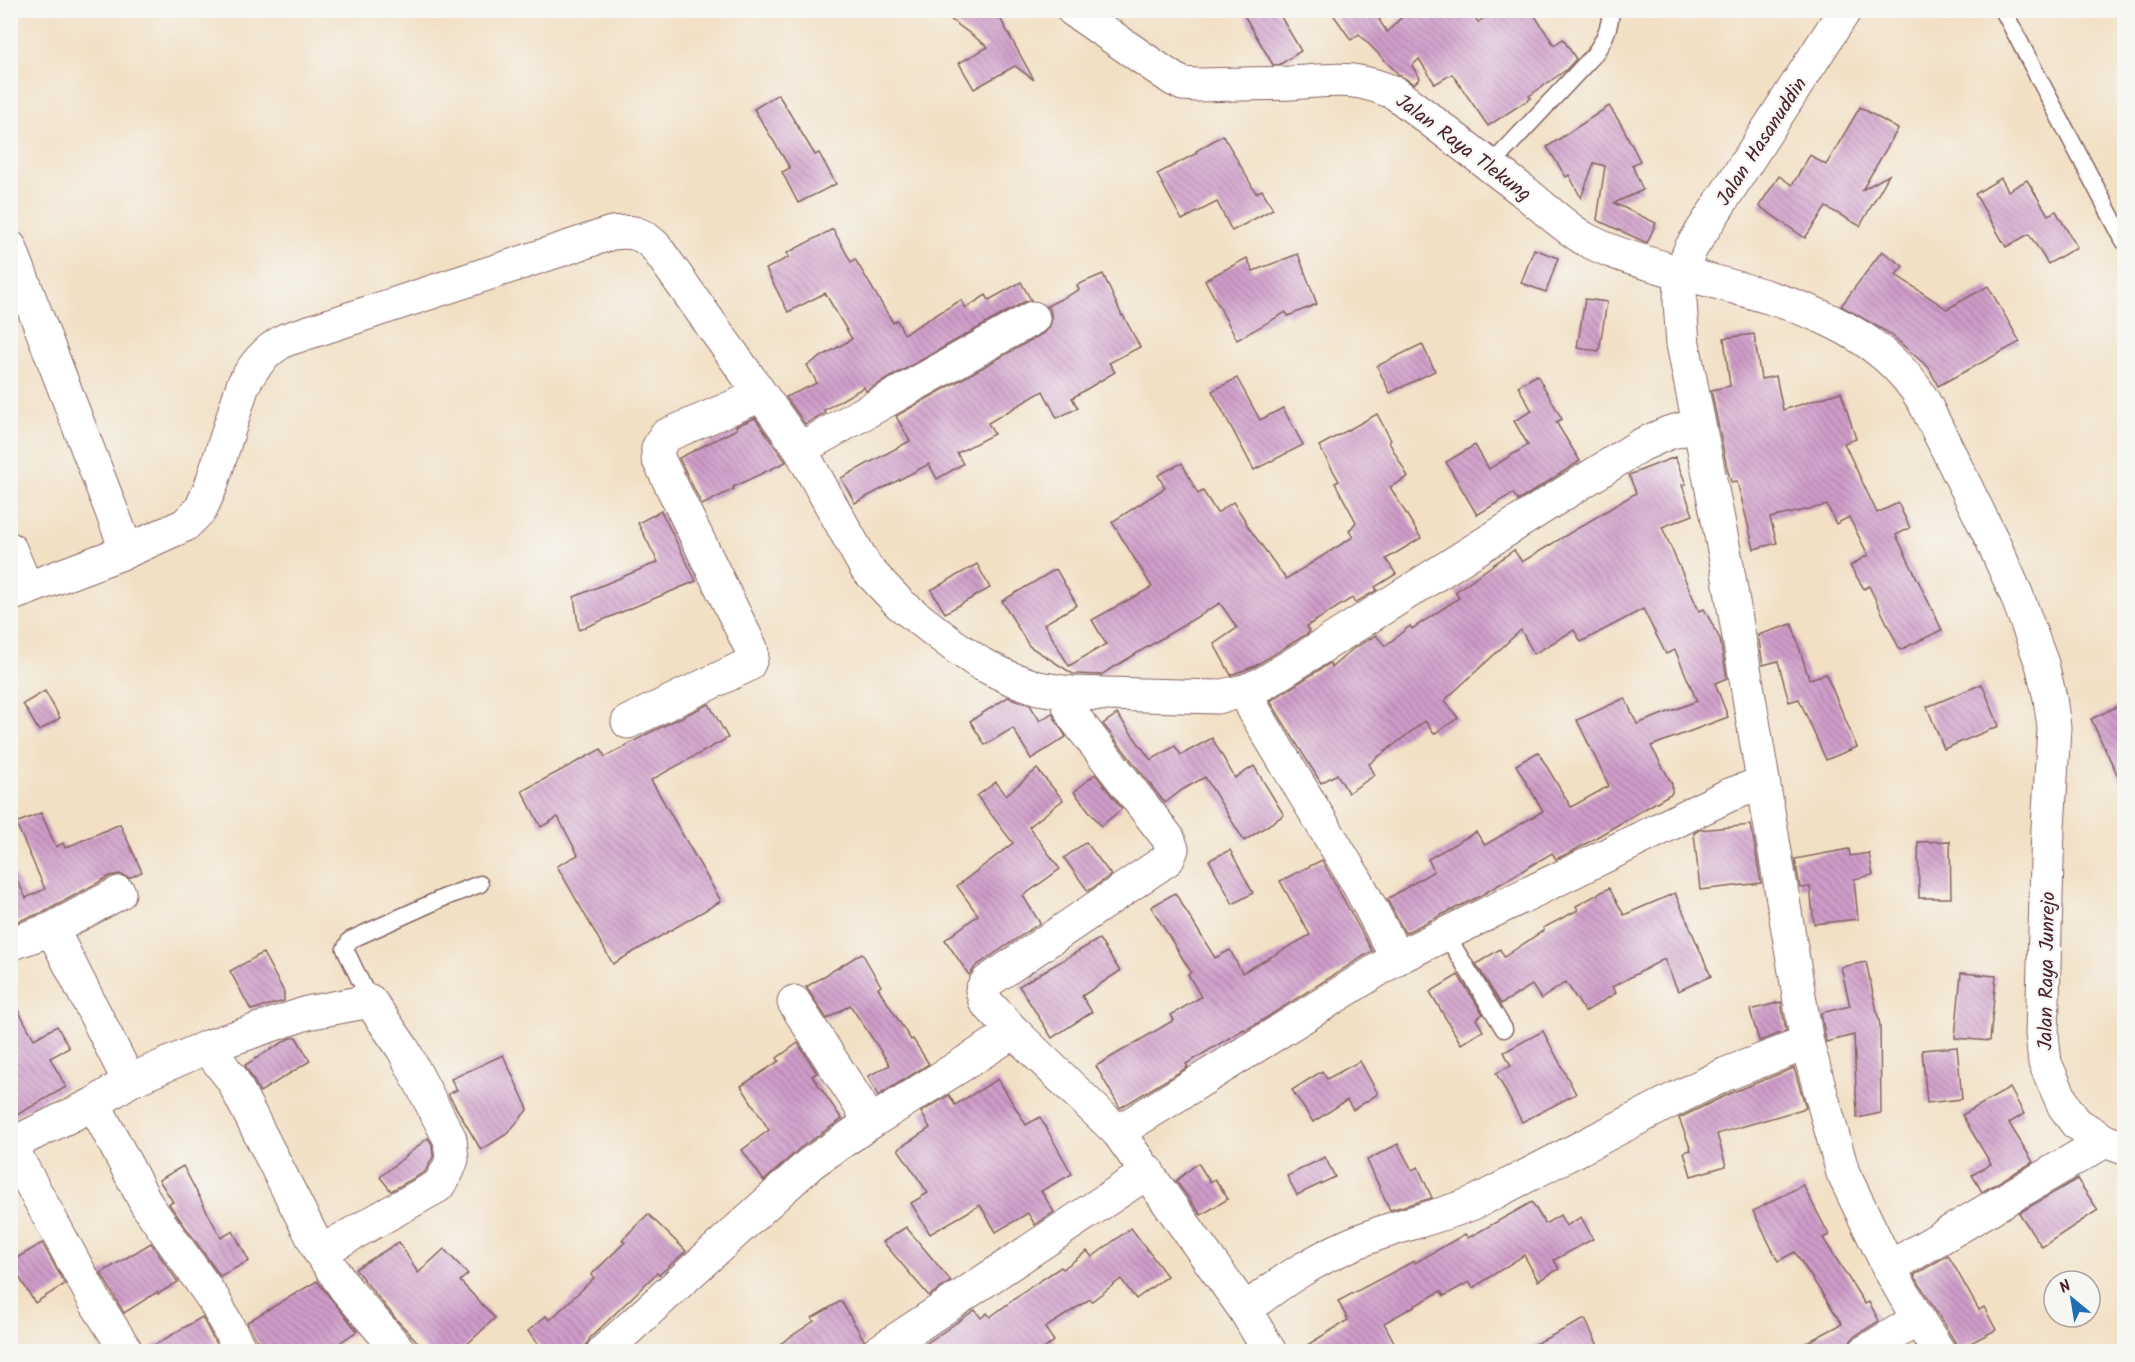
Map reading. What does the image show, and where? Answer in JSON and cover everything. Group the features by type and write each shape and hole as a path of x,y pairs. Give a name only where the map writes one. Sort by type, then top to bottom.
{"street":[{"name":"Jalan Raya Tlekung","path":"1073,10 1183,84 1343,79 1371,84 1395,93 1583,237 1624,256 1786,304 1839,326 1883,352 1914,385 1992,540 2017,596 2042,664 2054,728 2048,828"},
{"name":"Jalan Hasanuddin","path":"1681,273 1691,248 1845,10"},
{"path":"10,549 19,592 127,551 185,525 201,509 211,486 243,385 250,371 269,349 285,340 612,233 630,232 644,236 655,246 800,449 866,568 900,604 981,664 1038,688 1070,693 1217,697 1245,691 1264,683 1641,445 1668,433 1698,425"},
{"path":"10,247 127,551"},
{"path":"1681,273 1680,302 1683,344 1726,560 1807,1043 1843,1173 1889,1268 1939,1352"},
{"path":"800,449 1033,318"},
{"path":"628,722 748,665 751,658 753,653 751,648 658,458 658,448 665,436 761,395"},
{"path":"1245,691 1255,712 1357,882 1397,958"},
{"path":"1070,693 1069,706 1074,717 1168,838 1172,849 1168,859 987,982 982,990 985,1001 1118,1132 1245,1310 1270,1352"},
{"path":"1118,1132 1397,958 1729,795 1763,783"},
{"name":"Jalan Raya Junrejo","path":"2048,828 2042,1034 2045,1063 2064,1106 2076,1124 2115,1145"},
{"path":"10,944 52,929 119,893"},
{"path":"52,929 129,1081"},
{"path":"127,1352 96,1303 10,1145 94,1104 129,1081 207,1047 307,1013 369,1001 403,1049 430,1100 450,1139 452,1159 438,1186 320,1252"},
{"path":"794,1002 871,1122"},
{"path":"603,1352 811,1163 871,1122 1014,1032"},
{"path":"1245,1310 1281,1281 1337,1250 1478,1202 1726,1074 1807,1043"},
{"path":"207,1047 232,1079 320,1252 346,1289 400,1352"},
{"path":"94,1104 147,1205 214,1300 241,1352"},
{"path":"1889,1268 2115,1145"},
{"path":"878,1352 1148,1172"},
{"path":"1865,1352 1918,1319"}],"lane":[{"path":"1490,166 1593,56 1610,25 1611,10"},
{"path":"2003,10 2124,241"},
{"path":"369,1001 345,949 350,940 480,884"},
{"path":"1445,933 1504,1029"}],"building":[{"path":"938,10 988,10 1001,20 1034,80 1015,66 974,89 959,63 988,47"},
{"path":"1241,10 1277,10 1301,51 1279,65 1273,65"},
{"path":"1330,10 1392,10 1379,20 1387,32 1409,10 1470,10 1478,22 1495,10 1531,10 1554,45 1563,39 1576,59 1566,70 1529,96 1531,98 1488,126 1452,74 1435,84 1419,59 1412,66 1420,78 1414,84 1399,75 1359,34 1351,40"},
{"path":"778,94 815,155 819,153 836,184 798,203 782,172 790,168 754,109"},
{"path":"1609,106 1640,161 1632,165 1643,190 1614,203 1656,223 1647,243 1597,220 1605,166 1594,163 1581,198 1569,175 1566,177 1547,147"},
{"path":"1860,107 1898,129 1862,190 1889,175 1860,226 1826,207 1805,238 1759,206 1779,176 1792,185 1810,155 1826,165"},
{"path":"1223,135 1256,193 1262,190 1273,209 1232,231 1217,202 1182,220 1157,174 1197,153 1196,151"},
{"path":"2001,178 2008,191 2027,180 2048,215 2056,211 2077,247 2048,264 2029,234 2006,247 1975,194"},
{"path":"833,229 851,262 855,259 893,323 897,320 904,334 961,300 966,308 986,295 989,300 1021,282 1031,300 866,391 864,387 805,424 786,397 817,383 807,365 852,339 825,293 788,312 766,269 789,257 787,253"},
{"path":"1534,249 1558,258 1546,292 1521,283"},
{"path":"1882,251 1903,266 1896,275 1947,309 1988,286 2020,342 1938,386 1929,368 1889,333 1841,306"},
{"path":"1298,254 1317,304 1288,316 1286,312 1237,340 1205,280 1247,258 1253,271"},
{"path":"1103,274 1122,316 1140,347 1109,363 1115,372 1072,398 1078,408 1057,418 1043,391 988,423 994,434 957,453 963,464 937,479 929,464 855,503 841,478 910,441 896,416 1042,334 1049,328 1052,319 1047,306 1079,290 1077,285"},
{"path":"1585,299 1607,302 1599,351 1577,348"},
{"path":"1754,334 1761,379 1776,376 1783,410 1841,392 1856,439 1844,443 1877,513 1898,503 1910,528 1896,535 1942,630 1900,650 1869,586 1864,589 1850,566 1868,555 1849,517 1836,524 1827,505 1770,518 1777,543 1754,549 1737,481 1731,482 1727,468 1711,390 1730,386 1724,338"},
{"path":"1422,344 1435,371 1390,393 1377,366"},
{"path":"1537,375 1562,419 1556,422 1580,461 1518,501 1513,493 1477,515 1446,462 1475,445 1489,469 1528,445 1514,421 1532,411 1518,386"},
{"path":"1237,378 1260,420 1283,408 1303,445 1254,470 1212,391"},
{"path":"1377,414 1408,477 1390,487 1421,538 1386,559 1396,574 1375,587 1377,590 1355,603 1352,598 1307,626 1310,632 1255,666 1231,675 1214,644 1237,628 1220,603 1101,675 1073,674 1029,646 1002,601 1056,569 1077,605 1044,624 1069,666 1106,644 1092,620 1152,587 1112,522 1165,488 1158,475 1182,463 1198,494 1203,491 1217,513 1233,502 1286,579 1353,537 1349,531 1356,522 1335,483 1339,481 1319,446"},
{"path":"755,418 786,462 733,487 734,489 702,505 679,458"},
{"path":"1675,457 1686,484 1682,485 1693,515 1662,527 1699,611 1704,609 1720,639 1727,678 1715,683 1728,717 1651,746 1672,784 1672,793 1573,851 1556,859 1552,853 1480,896 1405,933 1387,899 1434,871 1428,859 1476,832 1485,845 1543,811 1516,765 1538,752 1571,807 1609,786 1577,720 1625,698 1637,724 1697,701 1675,650 1666,654 1643,609 1581,642 1574,630 1534,654 1521,630 1445,700 1458,718 1434,734 1425,721 1369,764 1375,775 1348,793 1337,774 1321,783 1270,701 1330,663 1332,667 1354,648 1376,635 1385,646 1410,626 1412,629 1459,598 1455,592 1514,550 1522,562 1636,493 1629,475"},
{"path":"661,511 696,581 579,630 574,597 658,562 638,523"},
{"path":"977,564 990,588 945,613 931,590"},
{"path":"1792,624 1809,679 1826,674 1857,747 1826,760 1799,699 1789,702 1778,661 1763,665 1758,635"},
{"path":"1982,684 1999,726 1944,749 1927,707"},
{"path":"45,691 60,718 39,731 23,704"},
{"path":"1008,697 1030,705 1040,721 1052,713 1066,737 1031,759 1013,728 985,745 970,721"},
{"path":"2124,703 2124,789 2091,719"},
{"path":"709,704 728,738 651,780 721,901 613,964 557,866 578,855 558,817 541,827 522,791 601,749 605,757"},
{"path":"1117,714 1151,760 1175,746 1181,755 1212,738 1235,778 1254,766 1284,815 1244,841 1205,777 1165,803 1103,724"},
{"path":"1037,769 1063,800 1029,827 1060,869 1023,896 1040,923 976,966 969,975 945,940 978,915 957,886 1013,843 977,796 996,782 1006,795"},
{"path":"1095,774 1122,809 1101,826 1074,792"},
{"path":"41,813 56,847 63,843 65,848 120,824 142,872 129,878 120,874 110,876 44,912 10,924 10,866 26,898 45,889 16,823"},
{"path":"1751,825 1761,883 1700,890 1694,833 1699,830"},
{"path":"1950,841 1951,898 1919,898 1918,842"},
{"path":"1086,842 1111,875 1088,891 1064,858"},
{"path":"1849,849 1850,856 1869,853 1873,875 1854,879 1858,919 1814,924 1810,887 1800,888 1795,859"},
{"path":"1230,850 1253,893 1233,904 1209,860"},
{"path":"1322,860 1372,951 1253,1026 1244,1029 1186,1064 1188,1067 1120,1108 1096,1066 1174,1020 1171,1015 1201,997 1188,974 1191,972 1151,907 1175,893 1215,958 1230,950 1242,973 1310,935 1280,881"},
{"path":"1609,888 1624,915 1675,893 1711,976 1678,991 1664,959 1612,987 1616,993 1585,1012 1566,982 1541,999 1532,985 1501,1004 1476,964 1500,949 1504,957 1544,930 1543,928 1578,910 1576,906"},
{"path":"1099,939 1120,971 1082,996 1092,1012 1052,1038 1019,986"},
{"path":"263,953 284,992 284,1001 251,1010 230,971"},
{"path":"862,953 881,986 878,988 929,1064 878,1096 868,1076 890,1065 850,1005 827,1019 806,987"},
{"path":"1866,962 1880,1025 1881,1113 1857,1118 1854,1035 1826,1042 1821,1013 1850,1006 1841,967"},
{"path":"1961,973 1996,976 1990,1041 1955,1038"},
{"path":"1458,975 1483,1014 1476,1019 1483,1031 1461,1044 1430,992"},
{"path":"10,995 34,1039 57,1026 69,1048 50,1058 66,1087 10,1119"},
{"path":"1781,1002 1786,1031 1759,1041 1750,1010"},
{"path":"1543,1031 1576,1094 1522,1122 1496,1073 1511,1066 1504,1052"},
{"path":"296,1037 310,1061 260,1092 245,1065 288,1039"},
{"path":"798,1043 817,1073 812,1076 842,1119 800,1148 764,1181 742,1150 769,1130 741,1086 779,1061 777,1058"},
{"path":"1957,1047 1962,1099 1927,1103 1922,1050"},
{"path":"503,1055 528,1109 507,1134 481,1150 448,1094 457,1090 451,1079"},
{"path":"1360,1061 1378,1094 1353,1110 1347,1100 1313,1122 1292,1090 1322,1071 1327,1079"},
{"path":"1794,1068 1806,1108 1717,1134 1726,1166 1691,1176 1684,1152 1691,1150 1679,1118 1733,1092"},
{"path":"998,1079 1026,1125 1040,1117 1072,1174 1041,1191 1054,1212 1035,1225 1028,1213 996,1232 980,1205 930,1234 911,1203 928,1193 898,1149 930,1128 921,1112 949,1095 955,1105"},
{"path":"2010,1088 2024,1114 2009,1123 2033,1162 1982,1192 1972,1175 1991,1164 1962,1115"},
{"path":"428,1138 432,1144 433,1157 425,1172 391,1191 380,1177"},
{"path":"1398,1144 1412,1170 1418,1167 1432,1198 1390,1210 1367,1160"},
{"path":"1325,1157 1335,1177 1297,1195 1287,1176"},
{"path":"1198,1163 1210,1182 1215,1179 1228,1199 1201,1215 1176,1181"},
{"path":"183,1166 221,1238 233,1231 249,1261 220,1276 169,1204 173,1202 159,1180"},
{"path":"2077,1179 2098,1210 2042,1247 2019,1213"},
{"path":"1803,1185 1829,1235 1823,1238 1865,1304 1869,1302 1879,1321 1855,1336 1846,1352 1789,1352 1842,1324 1795,1252 1778,1261 1753,1211"},
{"path":"1532,1202 1545,1224 1560,1215 1566,1226 1581,1217 1593,1239 1554,1260 1559,1269 1538,1281 1524,1255 1473,1288 1469,1282 1444,1296 1441,1291 1384,1323 1394,1342 1376,1352 1296,1352 1348,1320 1338,1301 1414,1261 1415,1263 1465,1234 1468,1238"},
{"path":"648,1214 686,1251 659,1275 657,1273 590,1338 583,1352 545,1352 528,1331 546,1316 550,1320 594,1278 591,1275 625,1242 622,1240"},
{"path":"906,1227 951,1281 929,1296 883,1242"},
{"path":"1131,1228 1167,1276 1136,1299 1121,1279 1092,1301 1090,1299 1045,1328 1054,1341 1040,1352 914,1352 975,1310 981,1318 987,1313 990,1317 1061,1267 1063,1269 1087,1251 1092,1257"},
{"path":"399,1242 418,1273 444,1249 468,1274 460,1281 495,1318 459,1352 427,1352 355,1269"},
{"path":"42,1243 65,1284 35,1303 10,1262"},
{"path":"151,1243 178,1282 124,1313 101,1273"},
{"path":"1948,1255 1979,1310 1984,1307 1996,1330 1957,1350 1955,1342 1914,1275"},
{"path":"317,1281 357,1331 326,1352 260,1352 247,1322"},
{"path":"841,1301 864,1340 860,1352 768,1352 814,1321 812,1318"},
{"path":"202,1317 220,1352 146,1352 146,1350"},
{"path":"1585,1319 1601,1352 1519,1352"}]}
